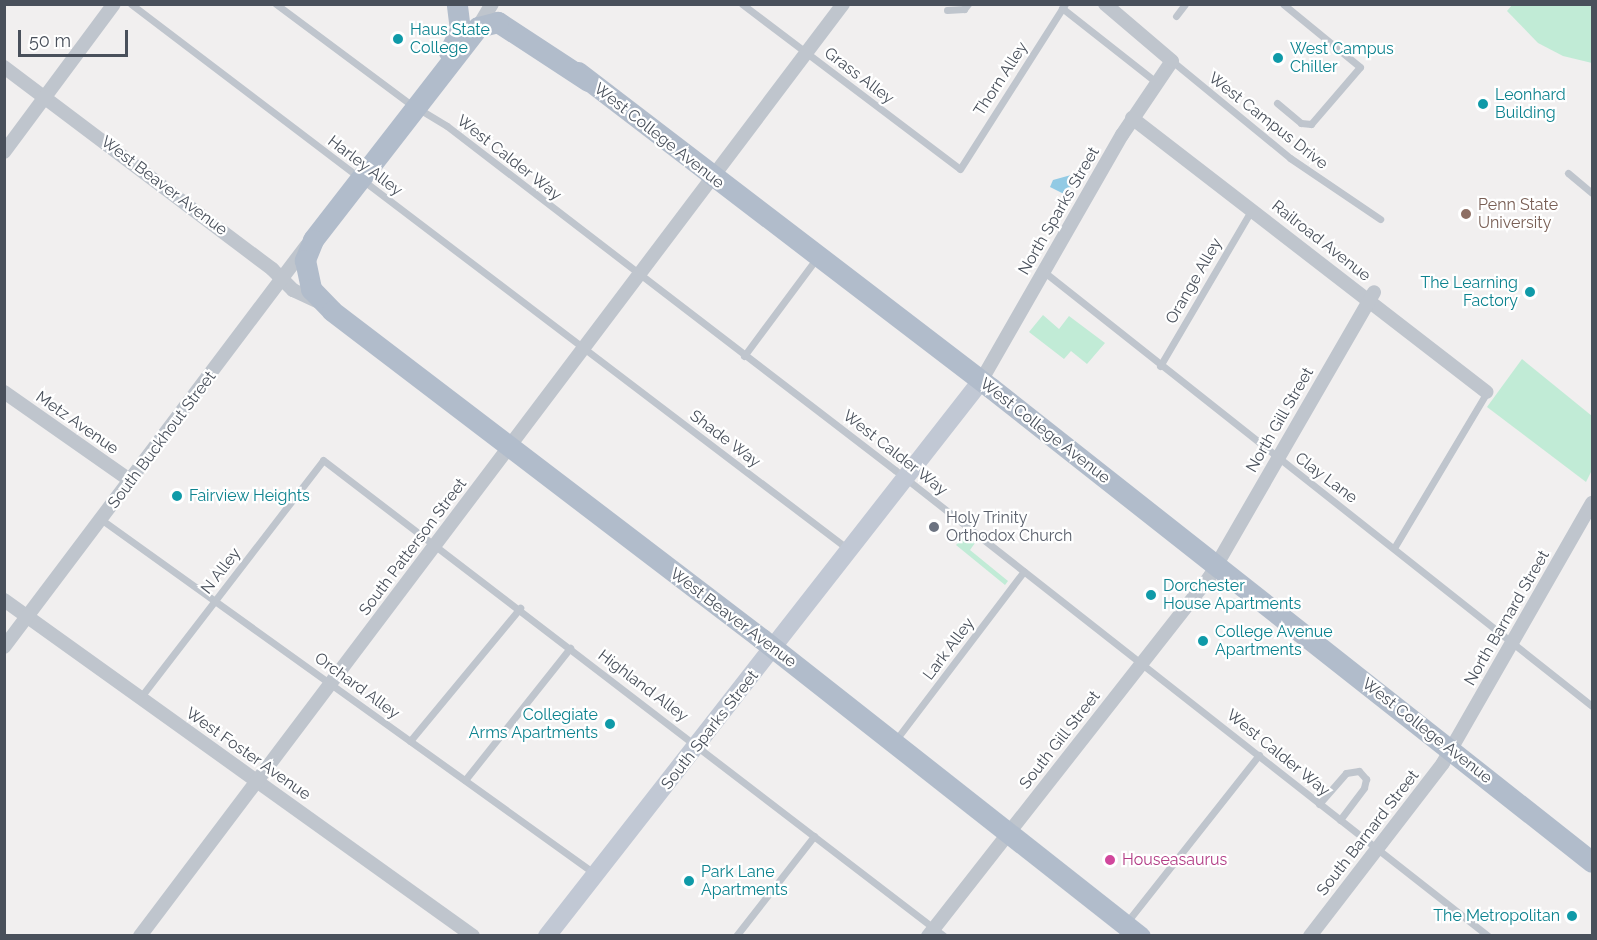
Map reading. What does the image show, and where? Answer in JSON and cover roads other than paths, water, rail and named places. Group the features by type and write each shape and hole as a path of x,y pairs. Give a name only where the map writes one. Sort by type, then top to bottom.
{"main road":[{"path":"414,105 455,42 460,23 457,4"},
{"name":"West College Avenue","path":"493,4 588,81 1216,564 1593,862"},
{"path":"414,105 478,27 498,22 588,81"},
{"name":"South Buckhout Street","path":"306,275 307,251 318,232 414,105"},
{"name":"West Beaver Avenue","path":"306,275 323,304 1010,831 1133,930"}],"street":[{"path":"4,152 114,4"},
{"path":"478,27 493,4"},
{"name":"South Patterson Street","path":"140,936 843,4"},
{"path":"1105,4 1172,61"},
{"name":"North Sparks Street","path":"981,381 1042,271 1132,118 1172,61"},
{"name":"West Beaver Avenue","path":"4,67 47,96 245,248 281,277 293,290 323,304"},
{"name":"Railroad Avenue","path":"1132,118 1371,296 1487,392"},
{"name":"South Buckhout Street","path":"4,647 131,481 281,277 318,232"},
{"name":"North Gill Street","path":"1216,564 1371,296"},
{"name":"South Sparks Street","path":"547,936 907,479 981,381"},
{"name":"Metz Avenue","path":"4,392 131,481"},
{"name":"North Barnard Street","path":"1451,750 1593,502"},
{"name":"South Gill Street","path":"935,933 1010,831 1143,663 1216,564"},
{"name":"West Foster Avenue","path":"4,600 474,936"},
{"name":"South Barnard Street","path":"1310,936 1378,851 1451,750"}],"lane":[{"name":"Harley Alley","path":"131,4 583,349"},
{"name":"West Calder Way","path":"276,4 414,105 907,479 1488,936"},
{"name":"Grass Alley","path":"742,4 960,168"},
{"path":"947,10 964,9 968,4"},
{"path":"1176,16 1185,4"},
{"path":"1277,103 1301,123 1311,124 1360,67 1283,4"},
{"path":"1063,6 1156,82"},
{"name":"Thorn Alley","path":"960,168 1063,6"},
{"name":"West Campus Drive","path":"1172,61 1290,158 1380,219"},
{"path":"1568,173 1593,193"},
{"name":"Orange Alley","path":"1160,366 1252,209"},
{"path":"744,356 817,256"},
{"name":"Clay Lane","path":"1042,271 1593,706"},
{"name":"Shade Way","path":"583,349 850,551"},
{"path":"1394,548 1487,392"},
{"name":"Highland Alley","path":"323,460 698,745 935,933"},
{"name":"N Alley","path":"140,698 323,460"},
{"name":"Orchard Alley","path":"102,519 596,874"},
{"name":"Lark Alley","path":"894,742 1024,571"},
{"path":"410,741 520,609"},
{"path":"465,780 570,648"},
{"path":"1133,930 1259,755"},
{"path":"1319,804 1346,773 1359,771 1365,779 1364,788 1340,820"},
{"path":"736,936 814,836"}],"water":[{"path":"1071,175 1075,179 1066,195 1050,187 1053,180"}],"place":[{"name":"Haus State College","path":"398,39"},
{"name":"West Campus Chiller","path":"1278,58"},
{"name":"Leonhard Building","path":"1483,104"},
{"name":"Penn State University","path":"1466,214"},
{"name":"The Learning Factory","path":"1530,292"},
{"name":"Fairview Heights","path":"177,496"},
{"name":"Holy Trinity Orthodox Church","path":"934,527"},
{"name":"Dorchester House Apartments","path":"1151,595"},
{"name":"College Avenue Apartments","path":"1203,641"},
{"name":"Collegiate Arms Apartments","path":"610,724"},
{"name":"Houseasaurus","path":"1110,860"},
{"name":"Park Lane Apartments","path":"689,881"},
{"name":"The Metropolitan","path":"1572,916"}]}
